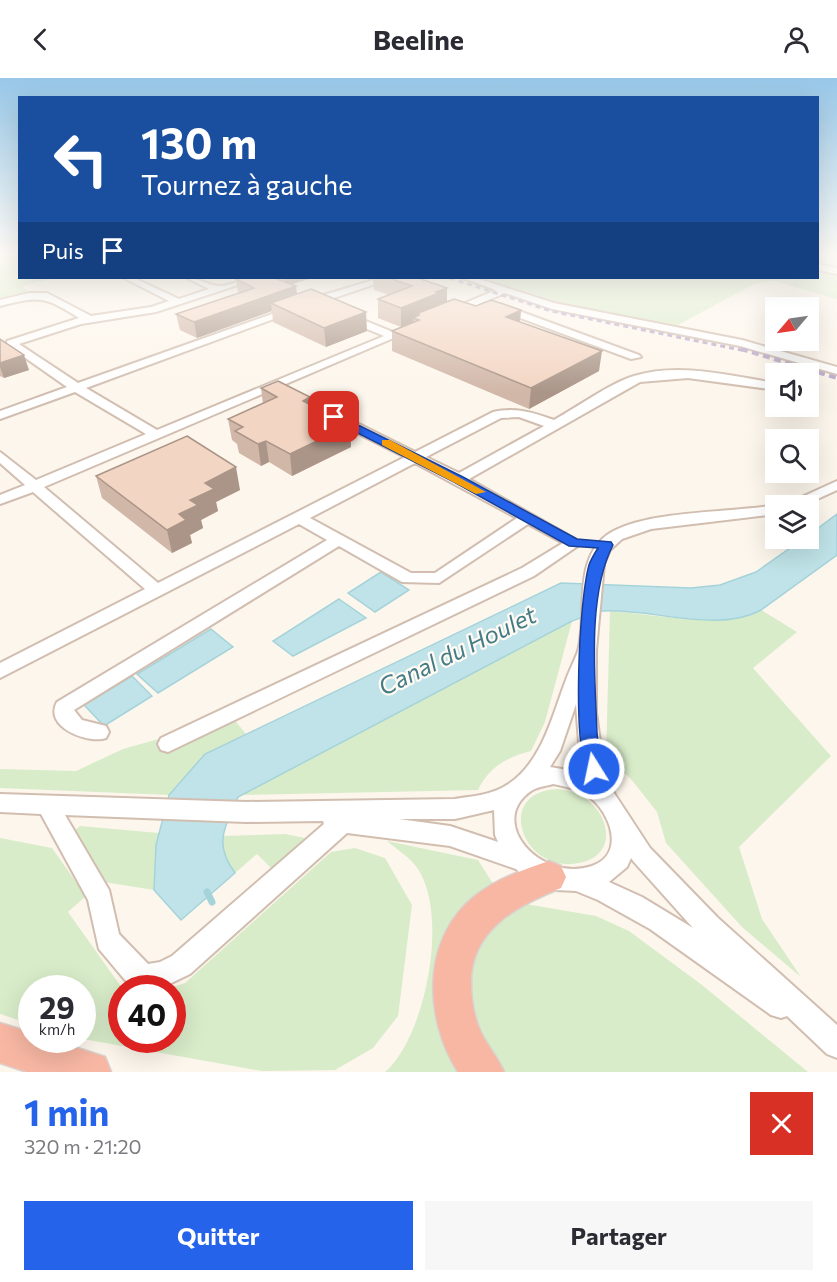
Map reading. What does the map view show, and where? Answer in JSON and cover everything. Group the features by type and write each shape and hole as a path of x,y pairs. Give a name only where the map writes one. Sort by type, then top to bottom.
{"highway":[{"path":"483,1072 463,1039 453,1011 451,981 455,957 465,934 485,910 549,872"},
{"path":"0,1043 90,1072"}],"street":[{"path":"55,300 88,319"},
{"path":"5,342 88,319 141,312 183,300"},
{"path":"0,415 307,300"},
{"path":"309,300 394,336"},
{"path":"0,500 429,322 459,305 478,300"},
{"path":"481,300 635,357"},
{"path":"496,306 509,300"},
{"path":"535,300 568,310 765,349"},
{"path":"5,342 156,435"},
{"path":"772,351 837,371"},
{"path":"459,479 646,376 687,375 765,386"},
{"path":"273,386 459,479 574,543 606,545"},
{"path":"0,671 414,457 511,411 522,412 554,425"},
{"path":"0,456 157,591"},
{"path":"814,495 837,485"},
{"path":"604,794 596,775 589,745 586,648 599,555 606,545 621,533 640,526 765,510"},
{"path":"298,517 408,579 427,580 439,578 527,518"},
{"path":"99,732 76,726 65,717 64,707 338,540"},
{"path":"168,744 528,572 574,543"},
{"path":"0,804 246,812 455,809 480,805 519,788 541,776 565,776 589,783 604,794 619,813 623,829 623,846 615,861 596,876 549,872 508,842 503,825 505,808 519,788 550,751 586,648"},
{"path":"48,805 100,898 108,940 134,971 145,978 163,975 181,965 343,822"},
{"path":"246,812 450,836 615,894 648,912 832,1041"},
{"path":"623,829 642,855 709,927 832,1041"}],"green space":[{"path":"554,300 724,300 678,325 572,306"},
{"path":"761,610 797,632 753,668 831,756 739,847 762,919 801,977 742,927 666,843 657,812 631,779 606,757 610,611 687,619 728,619 746,616"},
{"path":"572,621 545,722 531,751 514,756 493,769 478,790 242,795"},
{"path":"233,718 246,734 205,754 169,795 0,788 0,769 76,771 123,749"},
{"path":"557,789 574,793 589,801 599,812 605,825 606,839 601,850 590,859 572,864 554,862 539,854 528,843 522,829 521,815 526,803 538,793"},
{"path":"80,826 159,833 154,890 104,882 72,833"},
{"path":"285,834 305,838 274,871 257,854 235,873 224,858 222,836"},
{"path":"0,838 52,848 86,896 68,912 113,975 108,975 108,1043 96,1041 96,975 18,975 18,1020 0,1014"},
{"path":"387,841 478,860 497,890 471,906 462,1072 385,1072 400,1055 412,1031 422,1003 429,972 432,941 431,911 426,885 415,865"},
{"path":"355,848 385,858 412,905 398,1016 373,1048 335,1070 262,1071 161,1053 186,1053 186,982 331,852"},
{"path":"520,903 596,916 629,931 702,985 808,1072 505,1072 485,1054 467,1017 471,953 491,920"}],"water":[{"path":"837,514 837,555 761,610 744,617 725,620 599,611 572,621 238,797 223,835 224,853 235,873 181,920 154,890 156,845 169,795 205,754 561,583 691,588 720,585 756,572 789,549 819,549 819,528"},
{"path":"381,572 409,590 375,612 348,593"},
{"path":"339,599 366,618 293,656 273,641"},
{"path":"211,629 233,647 158,693 137,674"},
{"path":"132,676 152,696 104,726 84,705"}],"building":[{"path":"217,300 255,300 194,322 176,314"},
{"path":"278,300 338,300 366,312 324,328 271,303"},
{"path":"382,300 420,300 401,308"},
{"path":"450,300 476,306 492,300 521,310 506,317 602,351 531,388 392,331 419,320 413,318 419,315 416,314"},
{"path":"0,339 24,355 0,363"},
{"path":"278,381 310,397 303,401 350,425 290,454 266,441 258,444 235,431 243,427 228,419 277,397 261,388"},
{"path":"187,436 236,467 205,483 214,489 190,500 198,505 179,514 186,520 167,530 96,476"}],"waterway":[{"name":"Canal du Houlet","path":"207,892 212,902"}],"railway":[{"path":"519,300 551,311 746,351"},
{"path":"741,349 837,378"}],"slow traffic":[{"path":"386,443 459,479 480,492"}],"route":[{"path":"334,417 459,479 574,543 606,545 596,564 586,648 589,745 594,769"}]}
